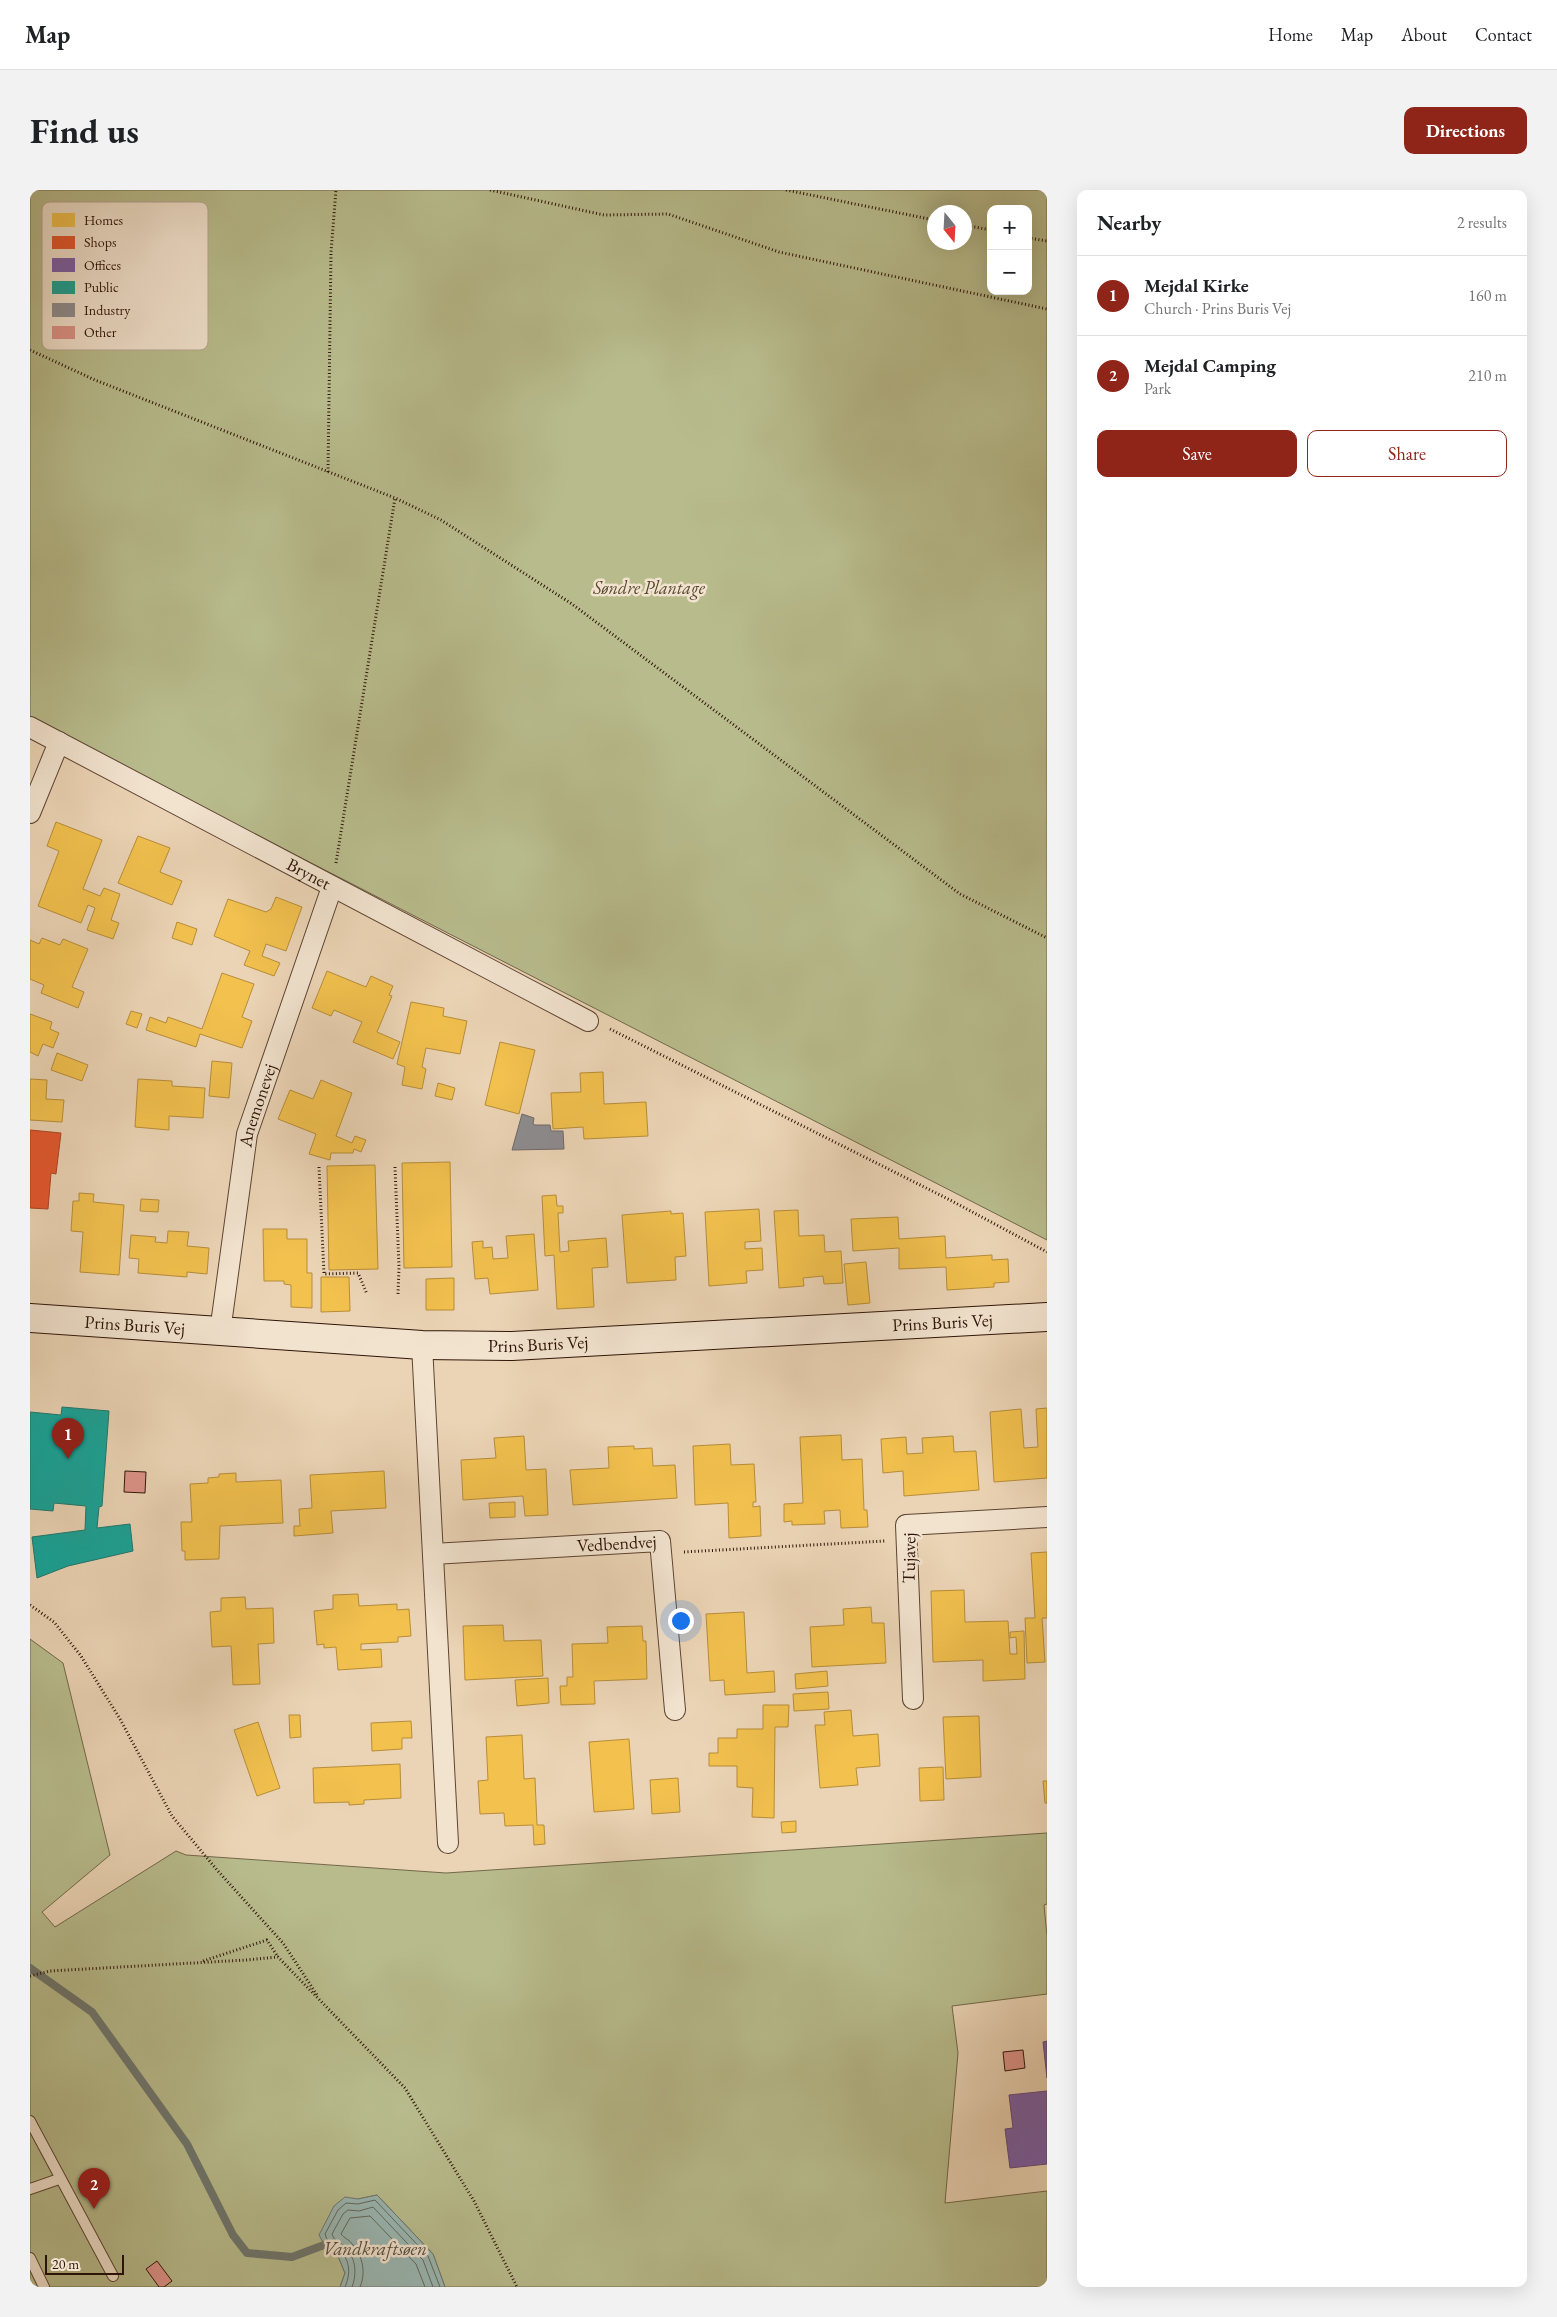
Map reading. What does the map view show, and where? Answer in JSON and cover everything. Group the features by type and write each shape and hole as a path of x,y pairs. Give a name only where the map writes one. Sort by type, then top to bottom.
{"street":[{"name":"Brynet","path":"30,727 588,1021"},
{"path":"30,813 59,742"},
{"name":"Anemonevej","path":"220,1332 247,1134 332,887"},
{"name":"Prins Buris Vej","path":"30,1318 422,1345 512,1346 1047,1317"},
{"path":"422,1345 448,1843"},
{"name":"Tujavej","path":"914,1699 906,1525 1047,1517"},
{"name":"Vedbendvej","path":"433,1554 660,1541 663,1554 675,1710"}],"lane":[{"path":"30,2121 59,2179 113,2276"},
{"path":"30,2188 59,2179"},
{"path":"30,2258 44,2287"}],"path":[{"path":"328,472 331,252 336,190"},
{"path":"490,190 604,215 668,214 779,252 1047,309"},
{"path":"786,190 927,219"},
{"path":"972,226 987,229"},
{"path":"1032,239 1047,241"},
{"path":"30,350 95,380 395,498 441,520 572,604 960,894 1047,938"},
{"path":"332,887 395,498"},
{"path":"588,1021 614,1031 950,1200 1047,1252"},
{"path":"394,1166 399,1267 398,1294"},
{"path":"319,1167 324,1274 358,1273 367,1294"},
{"path":"663,1554 906,1540"},
{"path":"30,1605 54,1622 81,1656 120,1719 172,1816 217,1870 283,1943 322,2002"},
{"path":"197,1963 267,1940 278,1957 405,2088 474,2201 517,2287"},
{"path":"30,1976 50,1971 278,1957"}],"green space":[{"name":"Søndre Plantage","path":"30,190 1047,190 1047,1240 30,719"},
{"path":"30,1639 63,1663 110,1855 42,1912 55,1927 176,1851 186,1855 446,1873 1047,1833 1047,1904 1044,1905 1047,1936 1047,1994 952,2006 958,2053 945,2203 1047,2191 1047,2287 445,2287 433,2254 377,2195 358,2199 320,2234 326,2248 338,2256 345,2273 340,2287 30,2287"}],"water":[{"name":"Vandkraftsøen","path":"377,2195 433,2254 445,2287 340,2287 345,2273 338,2256 326,2248 319,2235 334,2206 345,2197 358,2199"}],"building: Homes":[{"path":"56,822 102,840 83,889 100,896 104,888 120,894 111,920 119,923 113,939 87,930 95,908 88,905 81,923 38,906 59,851 47,846"},
{"path":"138,836 170,848 160,872 182,881 172,905 118,883"},
{"path":"276,897 302,907 286,951 266,944 262,956 280,963 274,976 244,965 250,951 214,936 228,899 266,912 271,909"},
{"path":"177,922 197,929 192,945 172,938"},
{"path":"42,938 60,945 63,939 88,949 72,987 84,992 78,1008 41,993 44,985 30,979 30,940 39,944"},
{"path":"327,971 366,987 371,976 393,986 389,995 392,996 377,1032 400,1042 393,1059 353,1042 362,1022 334,1010 331,1016 312,1008"},
{"path":"222,973 254,984 242,1017 252,1021 242,1048 200,1034 196,1047 146,1030 150,1017 166,1023 168,1017 202,1029"},
{"path":"411,1002 444,1008 443,1016 467,1021 460,1054 426,1048 422,1067 426,1069 422,1089 402,1085 405,1067 397,1064"},
{"path":"131,1011 142,1014 137,1028 126,1024"},
{"path":"30,1014 52,1022 50,1029 59,1033 53,1048 43,1044 38,1056 30,1052"},
{"path":"500,1042 535,1050 519,1114 485,1105"},
{"path":"57,1053 88,1065 82,1081 51,1070"},
{"path":"212,1061 232,1063 229,1098 209,1096"},
{"path":"603,1072 604,1104 646,1102 648,1136 584,1139 583,1127 553,1129 551,1093 581,1092 580,1073"},
{"path":"30,1079 47,1080 46,1099 64,1100 62,1122 30,1120"},
{"path":"138,1079 172,1081 172,1086 205,1088 203,1118 169,1116 169,1130 135,1127"},
{"path":"321,1080 352,1093 336,1136 352,1143 355,1136 366,1140 361,1152 354,1149 353,1153 331,1153 330,1160 309,1154 316,1134 278,1119 290,1090 313,1099"},
{"path":"438,1083 455,1088 452,1100 435,1096"},
{"path":"450,1162 452,1267 404,1268 402,1163"},
{"path":"375,1165 378,1269 329,1270 327,1166"},
{"path":"79,1193 94,1194 93,1202 124,1205 119,1275 80,1272 83,1232 71,1231 73,1201 79,1201"},
{"path":"556,1195 557,1206 563,1206 563,1213 558,1213 560,1252 569,1251 568,1241 606,1238 608,1267 592,1268 594,1307 557,1309 554,1255 545,1256 542,1196"},
{"path":"141,1199 159,1200 158,1212 140,1211"},
{"path":"759,1209 761,1241 745,1242 745,1249 762,1248 763,1270 746,1271 747,1283 709,1286 705,1212"},
{"path":"798,1210 799,1236 824,1235 825,1252 841,1251 843,1283 824,1284 823,1276 803,1278 804,1286 779,1288 774,1211"},
{"path":"671,1211 671,1214 683,1213 686,1256 675,1257 676,1280 627,1283 622,1215"},
{"path":"898,1217 899,1239 945,1236 946,1258 992,1255 992,1260 1008,1259 1009,1282 994,1283 994,1287 947,1290 946,1267 899,1269 899,1248 853,1251 851,1219"},
{"path":"263,1229 287,1229 287,1239 307,1239 307,1273 312,1273 312,1308 291,1307 291,1285 284,1284 284,1281 264,1281"},
{"path":"168,1231 189,1232 187,1246 209,1248 207,1274 187,1272 187,1277 138,1273 139,1259 129,1258 131,1235 156,1237 155,1242 167,1243"},
{"path":"534,1234 538,1290 490,1294 488,1278 475,1279 472,1242 483,1241 483,1248 492,1247 493,1259 508,1258 506,1236"},
{"path":"866,1262 870,1303 848,1305 844,1264"},
{"path":"321,1277 349,1277 350,1311 321,1312"},
{"path":"454,1278 454,1310 426,1310 426,1279"},
{"path":"1047,1408 1047,1478 994,1482 990,1412 1021,1409 1024,1448 1038,1447 1036,1409"},
{"path":"841,1435 842,1460 862,1459 864,1510 867,1510 868,1527 841,1528 840,1510 824,1511 825,1524 792,1525 792,1521 784,1522 784,1504 803,1503 800,1437"},
{"path":"524,1436 526,1470 546,1469 548,1515 525,1516 523,1496 463,1500 461,1460 496,1458 494,1438"},
{"path":"953,1436 954,1452 976,1451 979,1490 904,1496 903,1471 883,1473 881,1439 906,1437 907,1454 923,1453 922,1438"},
{"path":"730,1444 731,1465 754,1464 756,1502 753,1502 753,1507 760,1506 761,1536 729,1538 728,1503 695,1505 693,1446"},
{"path":"634,1446 634,1449 652,1448 653,1466 675,1465 677,1498 573,1505 570,1470 609,1468 608,1447"},
{"path":"384,1471 386,1508 331,1511 333,1533 294,1536 294,1526 300,1526 299,1509 312,1508 310,1475"},
{"path":"236,1473 236,1482 281,1480 283,1523 220,1526 219,1559 185,1560 185,1551 182,1551 181,1522 192,1522 190,1484 208,1483 208,1478 219,1477 219,1474"},
{"path":"515,1502 515,1517 490,1518 489,1503"},
{"path":"1047,1552 1047,1618 1042,1618 1045,1662 1027,1663 1025,1618 1035,1618 1031,1553"},
{"path":"964,1590 965,1622 1008,1621 1010,1654 1017,1654 1016,1637 1010,1638 1010,1632 1024,1631 1025,1679 983,1681 983,1660 933,1662 931,1591"},
{"path":"358,1594 359,1606 397,1604 397,1610 409,1609 411,1636 398,1637 398,1642 361,1644 361,1650 381,1649 382,1667 338,1670 336,1647 324,1648 324,1644 317,1645 314,1611 333,1609 333,1595"},
{"path":"245,1597 246,1609 273,1608 274,1643 258,1644 260,1684 233,1685 231,1646 212,1647 210,1612 221,1611 221,1598"},
{"path":"871,1607 872,1623 884,1623 886,1663 812,1667 810,1627 844,1625 843,1609"},
{"path":"744,1612 747,1673 774,1671 775,1692 725,1695 724,1680 710,1681 706,1614"},
{"path":"503,1625 504,1641 541,1640 543,1676 465,1680 463,1626"},
{"path":"642,1626 643,1641 646,1641 647,1679 594,1681 595,1704 561,1705 560,1686 567,1686 567,1677 573,1677 572,1644 608,1643 607,1627"},
{"path":"827,1671 828,1686 796,1689 795,1674"},
{"path":"548,1678 549,1703 517,1706 515,1680"},
{"path":"828,1692 829,1709 794,1711 793,1694"},
{"path":"763,1705 789,1705 788,1727 775,1727 774,1818 752,1817 753,1788 737,1787 737,1766 709,1766 709,1753 718,1753 718,1738 737,1738 737,1729 763,1729"},
{"path":"851,1710 853,1736 878,1734 880,1766 856,1768 858,1785 820,1788 815,1725 825,1725 824,1712"},
{"path":"289,1715 300,1715 301,1737 290,1738"},
{"path":"979,1716 981,1777 946,1779 943,1717"},
{"path":"411,1721 412,1738 402,1738 402,1749 372,1751 371,1723"},
{"path":"258,1722 280,1788 257,1796 234,1730"},
{"path":"522,1735 524,1779 535,1778 537,1825 544,1825 545,1844 534,1845 533,1825 505,1826 504,1813 480,1814 478,1781 488,1780 486,1737"},
{"path":"629,1739 634,1809 594,1812 589,1742"},
{"path":"400,1764 401,1798 364,1800 364,1804 349,1805 349,1802 314,1803 313,1768"},
{"path":"943,1767 944,1800 920,1801 919,1768"},
{"path":"678,1778 680,1812 652,1814 650,1780"},
{"path":"1043,1781 1047,1781 1047,1803 1045,1803"},
{"path":"796,1821 796,1832 782,1833 781,1822"}],"building: Shops":[{"path":"30,1130 61,1133 56,1174 51,1173 48,1209 30,1208"}],"building: Offices":[{"path":"1047,2041 1047,2078 1043,2042"},
{"path":"1047,2091 1047,2164 1010,2168 1005,2129 1013,2128 1009,2095"}],"building: Public":[{"path":"62,1407 109,1411 102,1506 99,1507 97,1528 130,1524 133,1551 68,1566 37,1578 32,1537 85,1530 86,1506 54,1503 53,1511 30,1509 30,1412 61,1415"}],"building: Industry":[{"path":"522,1114 534,1118 533,1124 535,1125 550,1125 551,1131 563,1131 564,1149 512,1150"}],"building: Other":[{"path":"125,1471 146,1472 145,1493 124,1492"},
{"path":"1023,2050 1025,2068 1005,2071 1003,2052"},
{"path":"157,2261 172,2281 164,2287 159,2287 146,2269"}],"waterway":[{"path":"30,1968 92,2012 187,2144 233,2235 247,2253 292,2257 324,2245"}],"place":[{"name":"Mejdal Kirke","path":"68,1459"},
{"name":"Mejdal Camping","path":"94,2209"}]}
